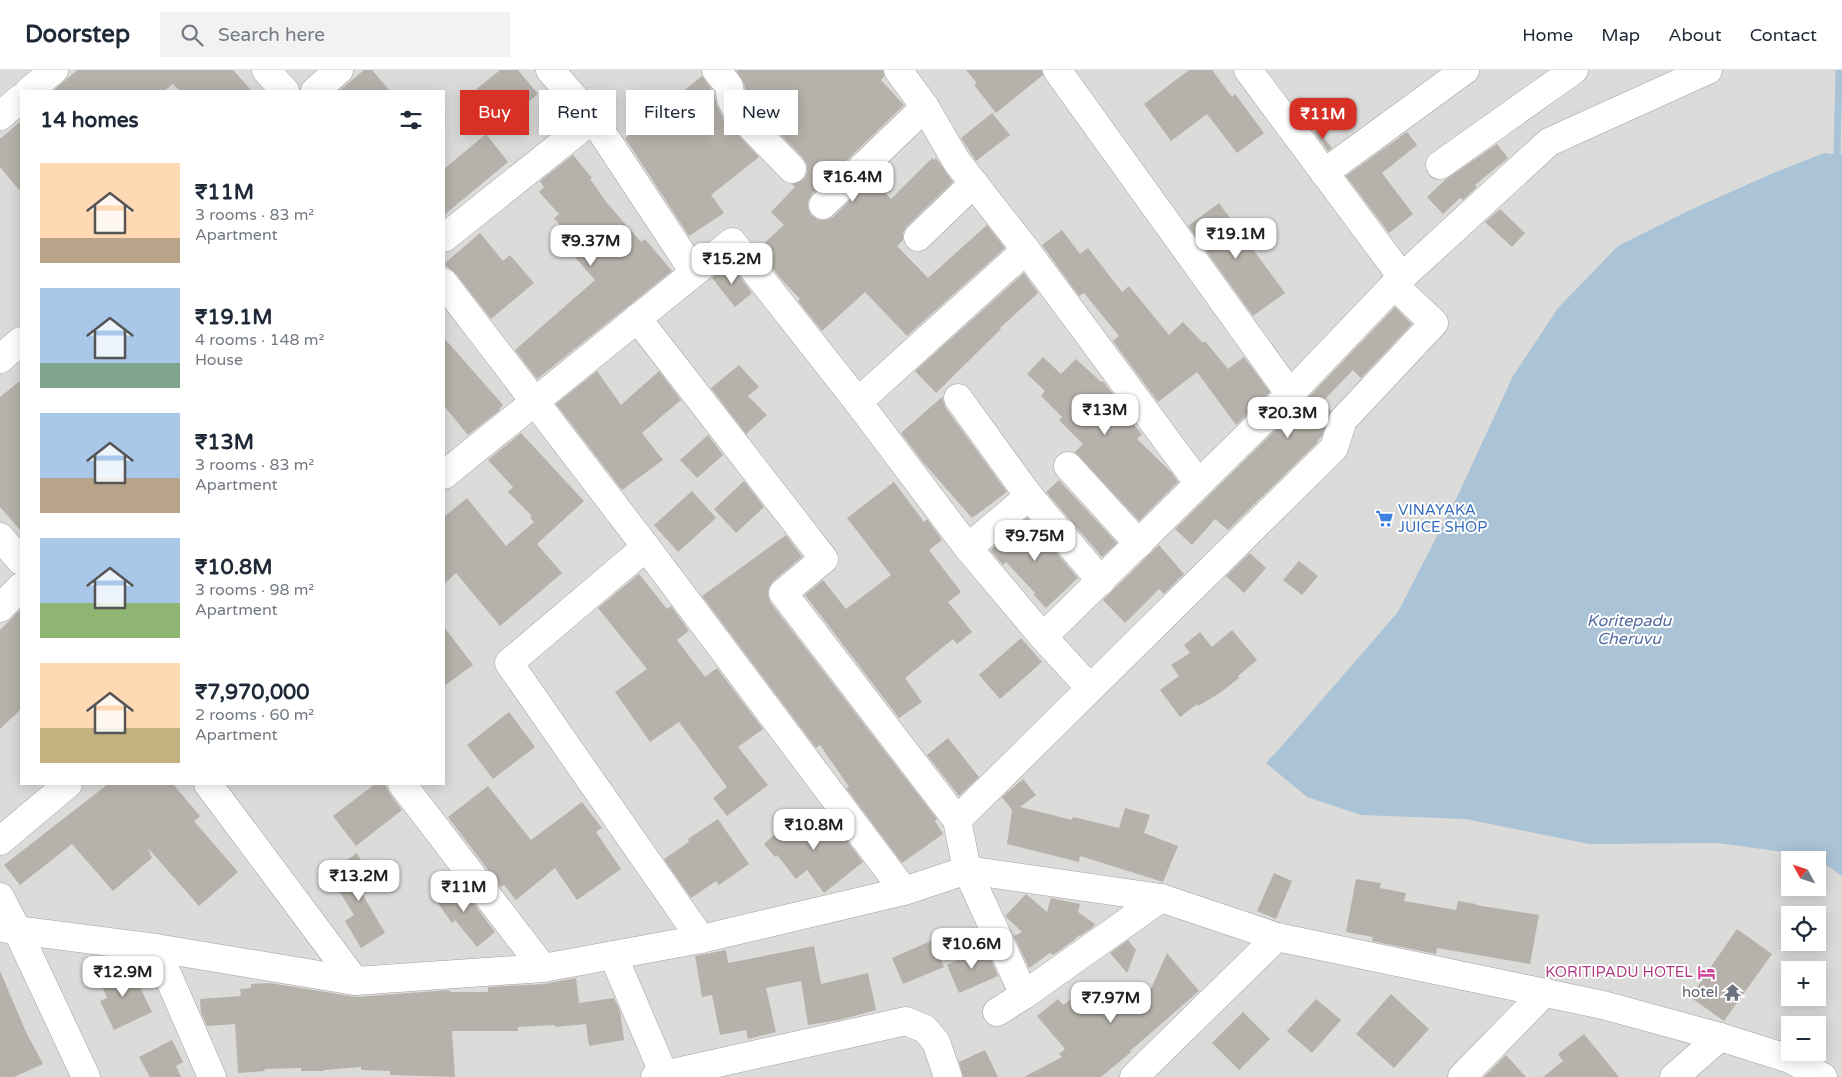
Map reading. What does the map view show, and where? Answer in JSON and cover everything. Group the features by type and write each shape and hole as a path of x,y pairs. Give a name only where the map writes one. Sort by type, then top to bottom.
{"street":[{"path":"30,90 54,70"},
{"path":"266,70 284,90"},
{"path":"316,90 340,70"},
{"path":"550,70 568,90"},
{"path":"716,70 729,86 731,99 738,113 792,169"},
{"path":"898,70 925,107 957,162 1026,250 1199,484"},
{"path":"1057,70 1290,394"},
{"path":"957,820 1334,448 1343,420 1434,323 1398,281 1324,174 1248,70"},
{"path":"1324,174 1465,70"},
{"path":"1440,165 1574,70"},
{"path":"1044,637 1290,394 1398,281 1549,142 1708,70"},
{"path":"0,116 20,99"},
{"path":"823,204 925,107"},
{"path":"445,237 573,135"},
{"path":"604,135 694,272"},
{"path":"918,237 974,183"},
{"path":"445,474 732,242 858,402 968,548 1090,688"},
{"path":"858,402 1026,250"},
{"path":"445,284 646,547 904,891"},
{"path":"637,318 824,559 783,593 957,820 967,870 1024,995"},
{"path":"0,359 20,342"},
{"path":"958,398 1029,496 1101,581"},
{"path":"1068,466 1138,544"},
{"path":"968,548 1029,496"},
{"path":"0,537 20,560"},
{"path":"646,547 509,663 701,939"},
{"path":"0,608 20,589"},
{"path":"0,841 67,785"},
{"path":"209,785 355,981"},
{"path":"403,785 543,968"},
{"path":"9,930 156,948 355,981 543,968 613,956 701,939 904,891 967,870 1160,898 1277,937 1603,1005 1720,1037 1790,1059 1823,1077"},
{"path":"0,897 9,930 86,1077"},
{"path":"997,1012 1024,995 1160,898"},
{"path":"1134,1077 1277,937"},
{"path":"156,948 212,1077"},
{"path":"613,956 661,1076 906,1021 925,1028 936,1042 948,1077"},
{"path":"1462,1077 1545,992"},
{"path":"1674,1077 1720,1037"}],"shaded area":[{"path":"0,70 1842,70 1842,1077 0,1077"}],"water":[{"name":"Koritepadu Cheruvu","path":"1824,153 1842,155 1842,876 1826,865 1826,851 1781,852 1718,843 1589,844 1466,819 1361,815 1307,797 1266,763 1398,612 1459,493 1513,376 1558,308 1618,246 1690,210"}],"building":[{"path":"77,70 233,70 251,90 179,90 173,84 165,90 54,90"},
{"path":"364,70 372,70 389,90 340,90"},
{"path":"500,70 518,70 538,94 529,101 529,90 475,90"},
{"path":"736,70 883,70 884,77 881,80 904,105 812,194 808,201 811,215 819,220 833,217 872,179 891,199 932,158 934,160 936,158 953,182 907,226 903,232 903,240 897,246 928,278 987,225 1005,248 907,336 865,292 822,331 798,301 800,299 781,279 758,249 784,225 771,212 795,187 792,184 803,180 807,173 807,165 803,158 781,135 798,135 798,90 745,90 744,83"},
{"path":"966,70 1042,70 1043,75 996,113 974,85 977,83"},
{"path":"1189,70 1212,70 1232,97 1235,94 1264,133 1237,153 1207,114 1171,141 1144,104"},
{"path":"702,76 712,90 685,90"},
{"path":"714,93 717,106 724,120 724,135 738,135 759,157 711,195 724,213 689,236 625,138 629,135 714,135"},
{"path":"992,113 1010,135 976,161 961,138"},
{"path":"20,122 20,191 0,167 0,139"},
{"path":"1317,129 1332,148 1328,151 1314,132"},
{"path":"1407,132 1417,145 1382,173 1413,214 1389,233 1346,176"},
{"path":"487,135 508,162 445,214 445,168"},
{"path":"1497,144 1508,158 1475,185 1477,187 1463,200 1460,198 1443,214 1427,197 1446,179"},
{"path":"573,155 592,178 590,179 607,203 641,242 645,239 672,271 537,379 515,350 595,280 565,246 572,240 554,218 559,214 539,192 544,187 540,181"},
{"path":"1219,203 1285,293 1253,316 1188,226"},
{"path":"1500,209 1525,233 1512,247 1485,222"},
{"path":"1062,230 1080,254 1088,248 1122,292 1129,286 1169,335 1183,322 1203,343 1205,341 1228,369 1244,357 1270,392 1236,425 1197,372 1158,402 1113,341 1119,336 1084,293 1079,296 1042,245"},
{"path":"480,233 503,261 510,255 534,283 491,319 456,274 445,263"},
{"path":"730,264 752,293 735,307 712,278"},
{"path":"1024,273 1038,293 1000,328 936,393 915,371"},
{"path":"1395,307 1412,324 1361,378 1353,370 1322,402 1331,411 1318,442 1228,530 1215,519 1192,545 1175,529 1301,405"},
{"path":"445,339 503,405 500,410 468,435 445,407"},
{"path":"1043,357 1061,374 1076,359 1101,382 1103,381 1142,434 1137,439 1172,473 1178,482 1139,521 1075,452 1083,444 1059,420 1062,417 1041,396 1045,391 1027,374"},
{"path":"739,365 759,387 748,396 767,415 746,434 711,388"},
{"path":"597,371 621,405 659,371 681,400 642,433 663,460 622,490 556,404"},
{"path":"20,381 20,530 0,507 0,397"},
{"path":"942,397 945,407 1007,492 972,518 922,461 901,433"},
{"path":"521,433 584,501 537,544 562,573 500,626 456,573 445,583 445,516 467,498 506,546 534,522 530,518 532,516 508,492 513,487 488,460"},
{"path":"708,435 723,455 697,478 680,460"},
{"path":"1059,480 1117,543 1102,557 1046,492"},
{"path":"744,481 764,507 736,533 714,509"},
{"path":"894,482 924,522 927,519 942,540 929,550 961,592 948,602 972,632 957,644 953,639 905,678 922,702 899,718 805,595 823,580 846,609 891,575 847,518"},
{"path":"692,491 716,518 678,552 654,525"},
{"path":"1027,518 1078,578 1046,608 1034,595 1035,593 1006,562 1003,565 990,550"},
{"path":"786,535 802,557 773,581 769,587 768,595 770,602 937,819 935,821 943,834 902,863 846,788 849,787 820,745 816,748 702,596"},
{"path":"1159,545 1184,574 1164,594 1159,589 1125,623 1103,600"},
{"path":"1250,553 1266,568 1244,593 1226,576"},
{"path":"1299,561 1318,576 1302,595 1283,580"},
{"path":"639,574 667,609 671,606 689,631 677,640 705,677 717,668 763,729 738,747 768,785 727,816 713,798 727,787 679,722 650,742 615,692 647,669 598,608"},
{"path":"20,610 20,710 0,729 0,630"},
{"path":"445,628 473,665 445,685"},
{"path":"1232,630 1257,660 1220,693 1198,706 1197,704 1180,717 1160,690 1179,676 1171,665 1190,653 1184,645 1200,632 1212,647"},
{"path":"1021,638 1042,662 1000,699 979,675"},
{"path":"509,712 535,747 493,779 467,745"},
{"path":"948,738 979,777 959,796 927,755"},
{"path":"1023,779 1036,795 1020,807 1072,820 1073,817 1119,828 1125,808 1150,815 1144,833 1178,846 1163,882 1080,856 1079,862 1007,844 1012,810 1002,797"},
{"path":"107,785 174,785 200,816 194,821 238,872 199,906 148,848 152,858 113,891 72,844 20,885 4,865"},
{"path":"374,785 386,785 402,810 356,846 333,816"},
{"path":"488,786 531,840 582,802 602,828 596,832 621,869 577,900 555,868 516,900 504,885 501,887 448,817"},
{"path":"801,811 816,828 829,817 863,862 824,893 807,870 796,879 777,855 775,857 764,844"},
{"path":"718,819 749,864 719,885 716,881 691,898 664,859 689,842 688,839"},
{"path":"357,853 373,882 360,890 385,933 361,948 345,921 354,915 336,886 346,880 337,867"},
{"path":"1274,873 1292,881 1276,919 1257,911"},
{"path":"1356,879 1381,883 1380,888 1406,893 1404,901 1456,910 1458,901 1539,915 1530,964 1437,948 1436,954 1372,941 1373,937 1346,932"},
{"path":"456,880 495,932 477,947 455,920 452,923 433,896"},
{"path":"1026,894 1047,912 1051,898 1080,904 1078,912 1095,924 1053,955 1050,953 1029,968 1014,936 1022,932 1005,916"},
{"path":"1737,929 1772,954 1724,1021 1690,997"},
{"path":"933,940 944,967 903,984 892,958"},
{"path":"1128,940 1136,950 1127,973 1110,953"},
{"path":"814,946 821,984 868,973 876,1010 839,1020 808,1025 801,981 766,988 776,1032 748,1039 746,1030 720,1035 712,995 702,997 695,956 726,950 728,963"},
{"path":"986,948 998,976 959,993 947,965"},
{"path":"1167,953 1199,991 1131,1052 1101,1077 1024,1077 1062,1057 1059,1054 1065,1049 1037,1016 1058,999 1063,1005 1086,988 1104,1013 1138,986 1150,991"},
{"path":"125,964 134,985 138,983 152,1012 114,1030 100,1001 107,998 98,977"},
{"path":"0,971 26,1032 43,1064 14,1077 0,1077"},
{"path":"576,978 579,1003 614,998 620,1011 624,1040 589,1046 586,1024 555,1027 555,1025 518,1027 518,1031 452,1031 455,1077 390,1075 390,1071 361,1070 361,1067 324,1071 301,1071 301,1068 264,1069 265,1071 238,1073 235,1024 207,1026 201,1013 200,999 241,996 240,989 251,988 251,984 270,983 356,997 450,990 450,992 488,992 488,987 544,984"},
{"path":"1391,994 1429,1029 1394,1068 1356,1034"},
{"path":"1316,999 1341,1020 1312,1053 1287,1031"},
{"path":"1243,1012 1270,1039 1239,1070 1212,1043"},
{"path":"1584,1034 1619,1077 1543,1077 1563,1061 1558,1054"},
{"path":"172,1040 183,1062 176,1066 181,1077 150,1077 139,1057"},
{"path":"985,1050 998,1077 963,1077 959,1062"},
{"path":"1506,1055 1526,1077 1484,1077"}],"waterway":[{"path":"1837,154 1839,70"}],"place":[{"name":"VINAYAKA JUICE SHOP","path":"1384,519"},
{"name":"KORITIPADU HOTEL","path":"1707,972"},
{"name":"hotel","path":"1732,992"}]}
